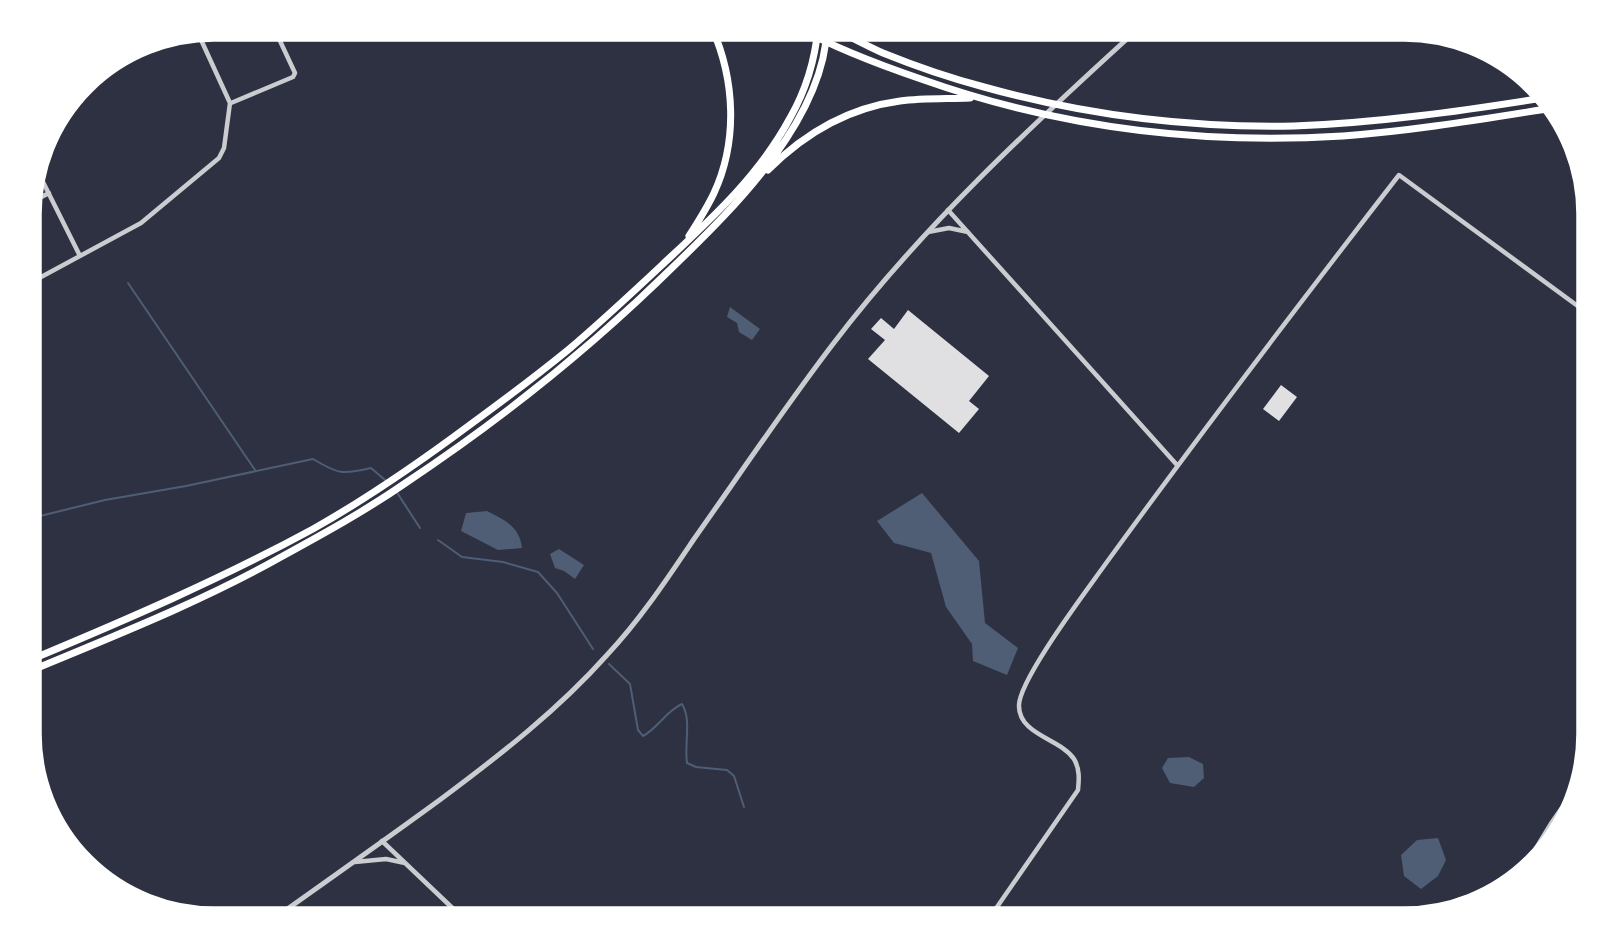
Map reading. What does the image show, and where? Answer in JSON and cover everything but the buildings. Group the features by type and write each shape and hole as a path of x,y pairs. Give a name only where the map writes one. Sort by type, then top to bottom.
{"highway":[{"path":"683,245 715,191 729,138 731,108 728,75 717,40"},
{"path":"40,656 205,585 314,528 400,476 527,383 608,316 711,218 747,179 790,118 809,75 816,40"},
{"path":"824,40 898,71 1028,112 1172,134 1256,138 1345,136 1543,109"},
{"path":"40,667 205,596 278,559 406,483 566,365 690,251 772,159 799,118 817,78 827,40"},
{"path":"856,40 881,52 984,88 1072,107 1188,123 1245,126 1372,120 1469,110 1534,99"},
{"path":"737,200 793,147 823,127 850,114 902,101 980,98"}],"street":[{"path":"230,103 293,77 295,73 280,40"},
{"path":"289,908 499,754 558,705 608,654 661,586 832,346 886,278 1002,156 1126,40"},
{"path":"40,278 141,223 219,158 224,148 230,103 202,41"},
{"path":"997,907 1078,790 1078,767 1073,757 1028,727 1022,718 1019,706 1022,689 1076,605 1177,466 1399,175 1577,305"},
{"path":"44,182 80,256"},
{"path":"42,196 49,192"},
{"path":"948,210 1177,466"},
{"path":"928,232 949,228 969,232"},
{"path":"1537,846 1561,810"},
{"path":"382,841 453,908"},
{"path":"355,862 386,859 406,863"}],"water":[{"path":"730,307 760,329 752,340 739,332 737,323 727,317"},
{"path":"922,493 979,561 985,623 1018,648 1007,675 973,661 972,644 946,607 931,553 894,543 877,521"},
{"path":"487,511 515,529 522,548 498,550 461,531 466,513"},
{"path":"559,549 584,565 575,579 555,568 550,554"},
{"path":"1189,757 1203,764 1204,778 1194,787 1170,783 1162,768 1168,758"},
{"path":"1438,838 1446,860 1438,876 1421,889 1404,876 1401,855 1417,840"}],"waterway":[{"path":"128,283 255,470"},
{"path":"40,516 105,500 313,459 340,472 371,468 385,480"},
{"path":"396,491 420,528"},
{"path":"438,540 462,557 503,562 538,572 557,593 593,649"},
{"path":"609,664 630,684 638,730 643,736 682,704 687,717 687,763 696,767 727,770 734,776 744,807"}]}
